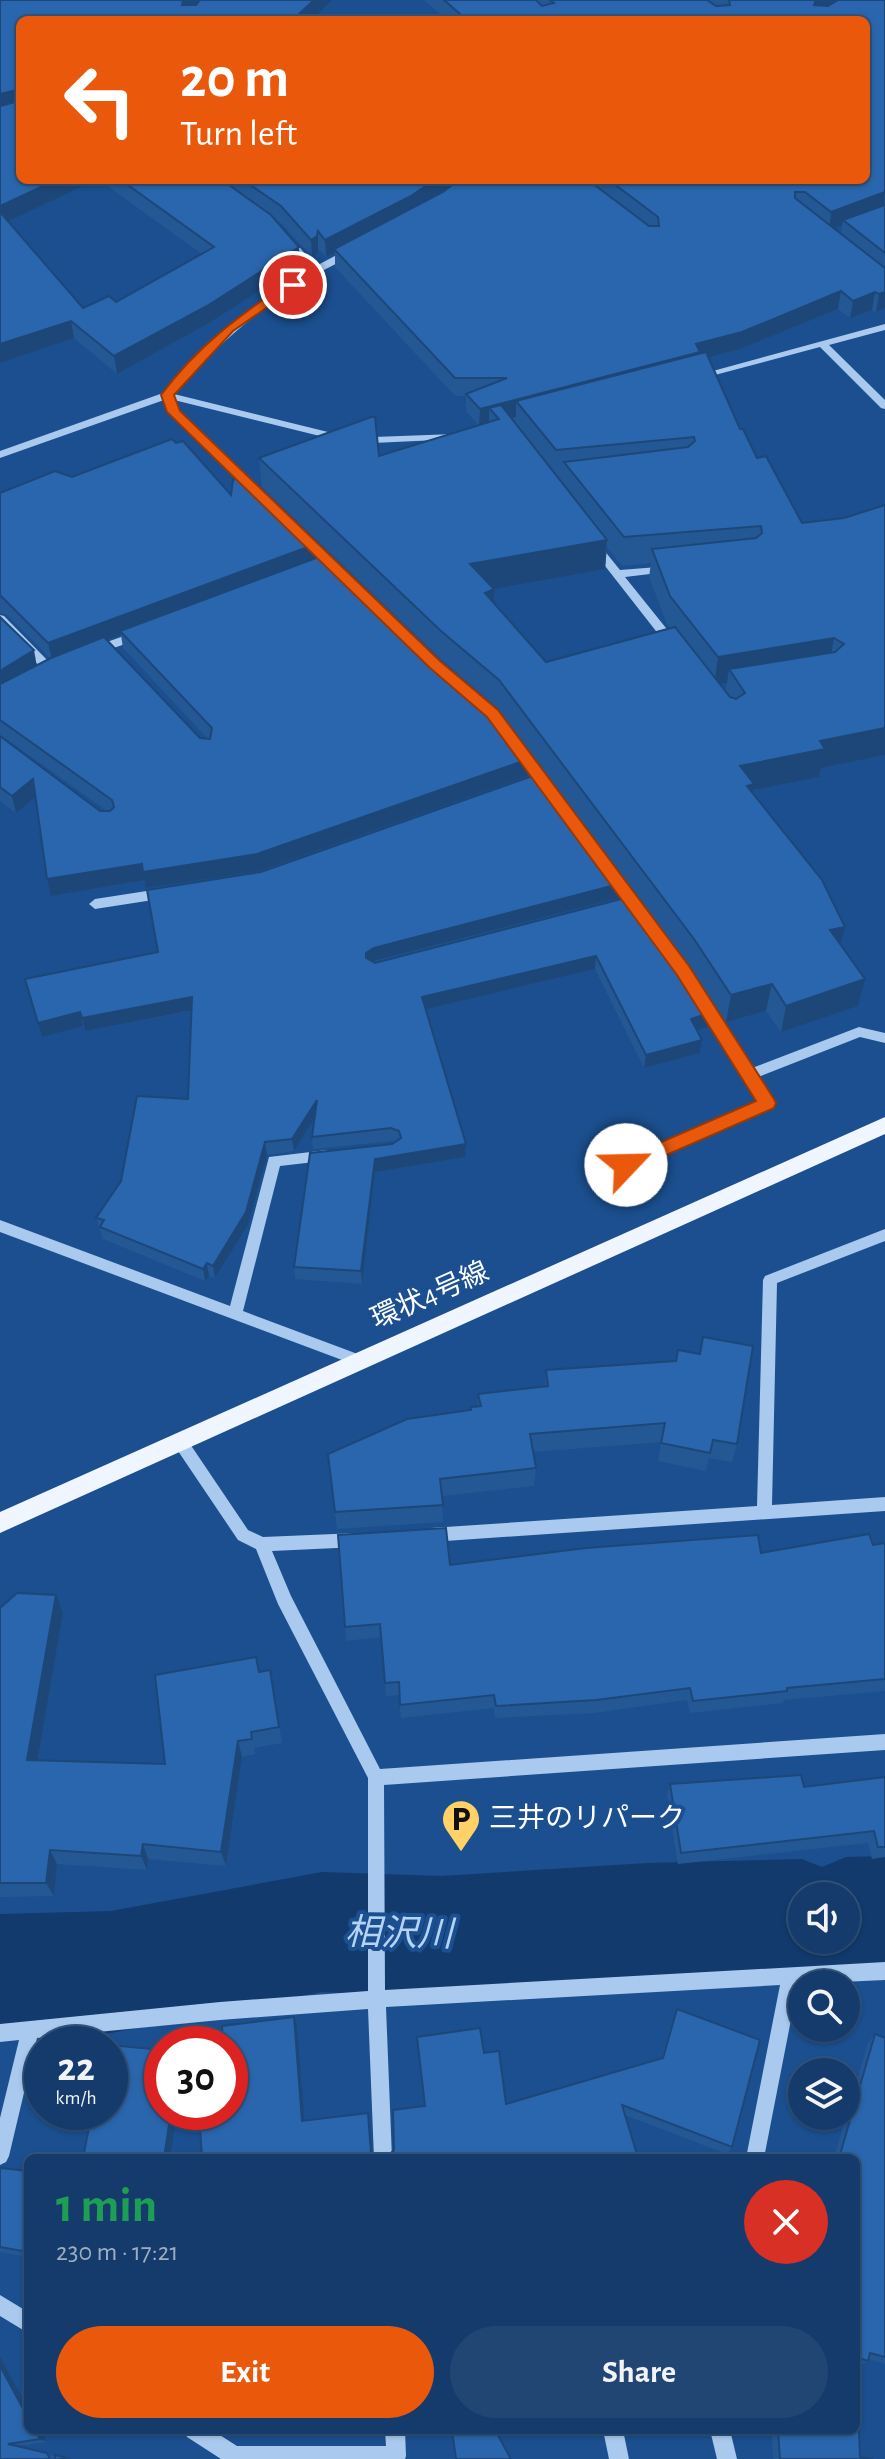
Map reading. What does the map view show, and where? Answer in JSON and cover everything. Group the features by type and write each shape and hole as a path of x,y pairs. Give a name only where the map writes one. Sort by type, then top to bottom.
{"main road":[{"name":"環状4号線","path":"0,1523 885,1125"}],"street":[{"path":"277,228 314,270"},
{"path":"0,455 167,395 228,329 314,270 367,243"},
{"path":"690,379 885,327"},
{"path":"822,343 885,406"},
{"path":"167,395 332,436 373,440 466,436"},
{"path":"167,395 173,412 263,499"},
{"path":"588,536 683,656"},
{"path":"618,574 677,567"},
{"path":"0,619 55,666 37,676"},
{"path":"85,655 154,629"},
{"path":"110,646 121,657"},
{"path":"508,735 558,803"},
{"path":"525,784 540,779"},
{"path":"604,865 683,971 767,1103 626,1165"},
{"path":"95,904 185,890"},
{"path":"617,906 632,902"},
{"path":"749,1075 859,1032 885,1038"},
{"path":"235,1313 274,1161 347,1154"},
{"path":"0,1226 358,1360"},
{"path":"764,1513 770,1280 885,1235"},
{"path":"181,1443 243,1535 262,1544 381,1538"},
{"path":"413,1536 885,1504"},
{"path":"262,1544 284,1599 376,1777 376,1978 383,2154"},
{"path":"376,1777 885,1742"},
{"path":"860,1972 885,1971"},
{"path":"60,2026 377,2000 788,1976"},
{"path":"756,2154 788,1991"},
{"path":"0,2033 24,2031"},
{"path":"0,2156 24,2055"},
{"path":"0,2305 24,2320"},
{"path":"200,2434 234,2456 396,2456 395,2434"},
{"path":"614,2434 619,2459"},
{"path":"721,2434 727,2459"}],"building":[{"path":"0,0 183,0 182,5 196,5 200,0 314,0 299,14 301,16 16,16 16,90 0,94"},
{"path":"444,0 536,0 542,6 554,3 550,0 707,0 716,6 730,5 729,0 816,0 814,5 828,6 838,0 885,0 885,192 831,212 805,192 795,192 795,198 885,268 885,292 875,292 853,301 841,291 742,332 696,344 700,352 480,409 466,394 507,378 455,378 334,249 454,184 593,184 649,226 659,226 658,217 614,184 870,184 870,16 462,16"},
{"path":"16,102 16,184 47,184 0,206 0,106"},
{"path":"127,184 228,184 271,215 299,247 207,306 114,356 71,321 0,344 0,212 83,308 109,296 116,302 214,247"},
{"path":"249,184 428,184 325,240 318,231 311,240 281,206"},
{"path":"885,205 885,253 843,220"},
{"path":"706,352 740,429 743,429 757,458 766,456 802,523 844,518 885,505 885,728 820,741 825,749 740,766 754,784 747,786 822,880 845,927 830,930 865,979 786,1006 772,984 731,995 694,939 499,680 441,631 259,458 371,417 375,417 379,456 499,419 489,408 501,405 607,540 470,564 494,589 485,593 546,662 675,627 730,697 736,699 745,693 729,669 835,652 844,644 834,638 718,657 670,596 652,549 756,538 762,533 761,526 624,537 564,462 688,447 695,441 694,437 556,450 516,401"},
{"path":"172,439 176,443 183,441 231,495 233,480 244,475 316,544 48,643 0,596 0,493 55,471 72,477"},
{"path":"327,554 429,652 486,701 529,759 257,854 143,872 142,864 47,879 33,779 12,796 0,787 0,736 100,811 110,811 114,807 112,800 0,720 0,684 51,658 104,637 200,738 210,739 212,728 120,631"},
{"path":"0,617 34,650 0,671"},
{"path":"538,774 619,884 374,948 366,953 366,958 375,963 629,897 710,1013 691,1019 702,1040 646,1055 596,956 422,997 466,1144 375,1159 361,1271 294,1267 310,1153 392,1144 401,1138 399,1131 391,1128 312,1137 317,1100 292,1139 265,1142 246,1212 213,1266 207,1263 203,1269 100,1227 104,1220 96,1218 121,1181 137,1096 188,1099 192,997 82,1018 80,1012 38,1023 25,979 158,952 147,890 261,872"},
{"path":"703,1337 753,1346 737,1444 713,1440 710,1453 661,1443 665,1423 530,1434 536,1468 440,1479 443,1505 335,1512 328,1454 407,1419 481,1406 478,1394 548,1386 546,1370 676,1361 678,1350 700,1354"},
{"path":"446,1528 450,1565 586,1548 758,1535 761,1553 869,1534 873,1545 885,1543 885,1679 693,1701 690,1688 596,1700 496,1706 494,1695 400,1705 399,1682 385,1683 380,1624 345,1627 338,1535"},
{"path":"17,1593 56,1595 27,1760 165,1764 155,1675 256,1657 259,1672 270,1670 279,1727 251,1732 252,1739 238,1741 221,1852 143,1844 141,1856 50,1850 46,1883 0,1883 0,1608"},
{"path":"801,1775 804,1787 885,1777 885,1847 878,1847 874,1831 681,1853 670,1784"},
{"path":"677,2009 760,2040 732,2147 622,2105 637,2154 202,2154 200,2130 248,2130 248,2026 222,2026 294,2017 302,2121 368,2113 371,2153 391,2153 394,2150 393,2110 425,2106 417,2037 480,2028 484,2053 499,2051 506,2104 663,2058"},
{"path":"875,2034 885,2038 885,2357 870,2353 868,2361 860,2358 860,2154 840,2154 847,2130 860,2130 860,2086"},
{"path":"128,2047 144,2048 144,2130 168,2130 165,2154 84,2154 88,2130 128,2130"},
{"path":"0,2168 24,2171 24,2251 0,2247"},
{"path":"0,2366 24,2411 24,2434 37,2434 40,2439 8,2444 47,2453 50,2459 0,2459"},
{"path":"453,2434 497,2434 511,2459 456,2459"},
{"path":"778,2434 859,2434 860,2457 873,2459 780,2459"}],"waterway":[{"name":"相沢川","path":"860,1917 885,1916"},
{"name":"相沢川","path":"0,1975 111,1972 322,1932 441,1937 647,1923 788,1919"}],"place":[{"name":"三井のリパーク","path":"461,1853"}],"route":[{"path":"293,285 228,329 187,370 167,395 173,412 435,664 492,713 683,971 767,1103 626,1165"}]}
